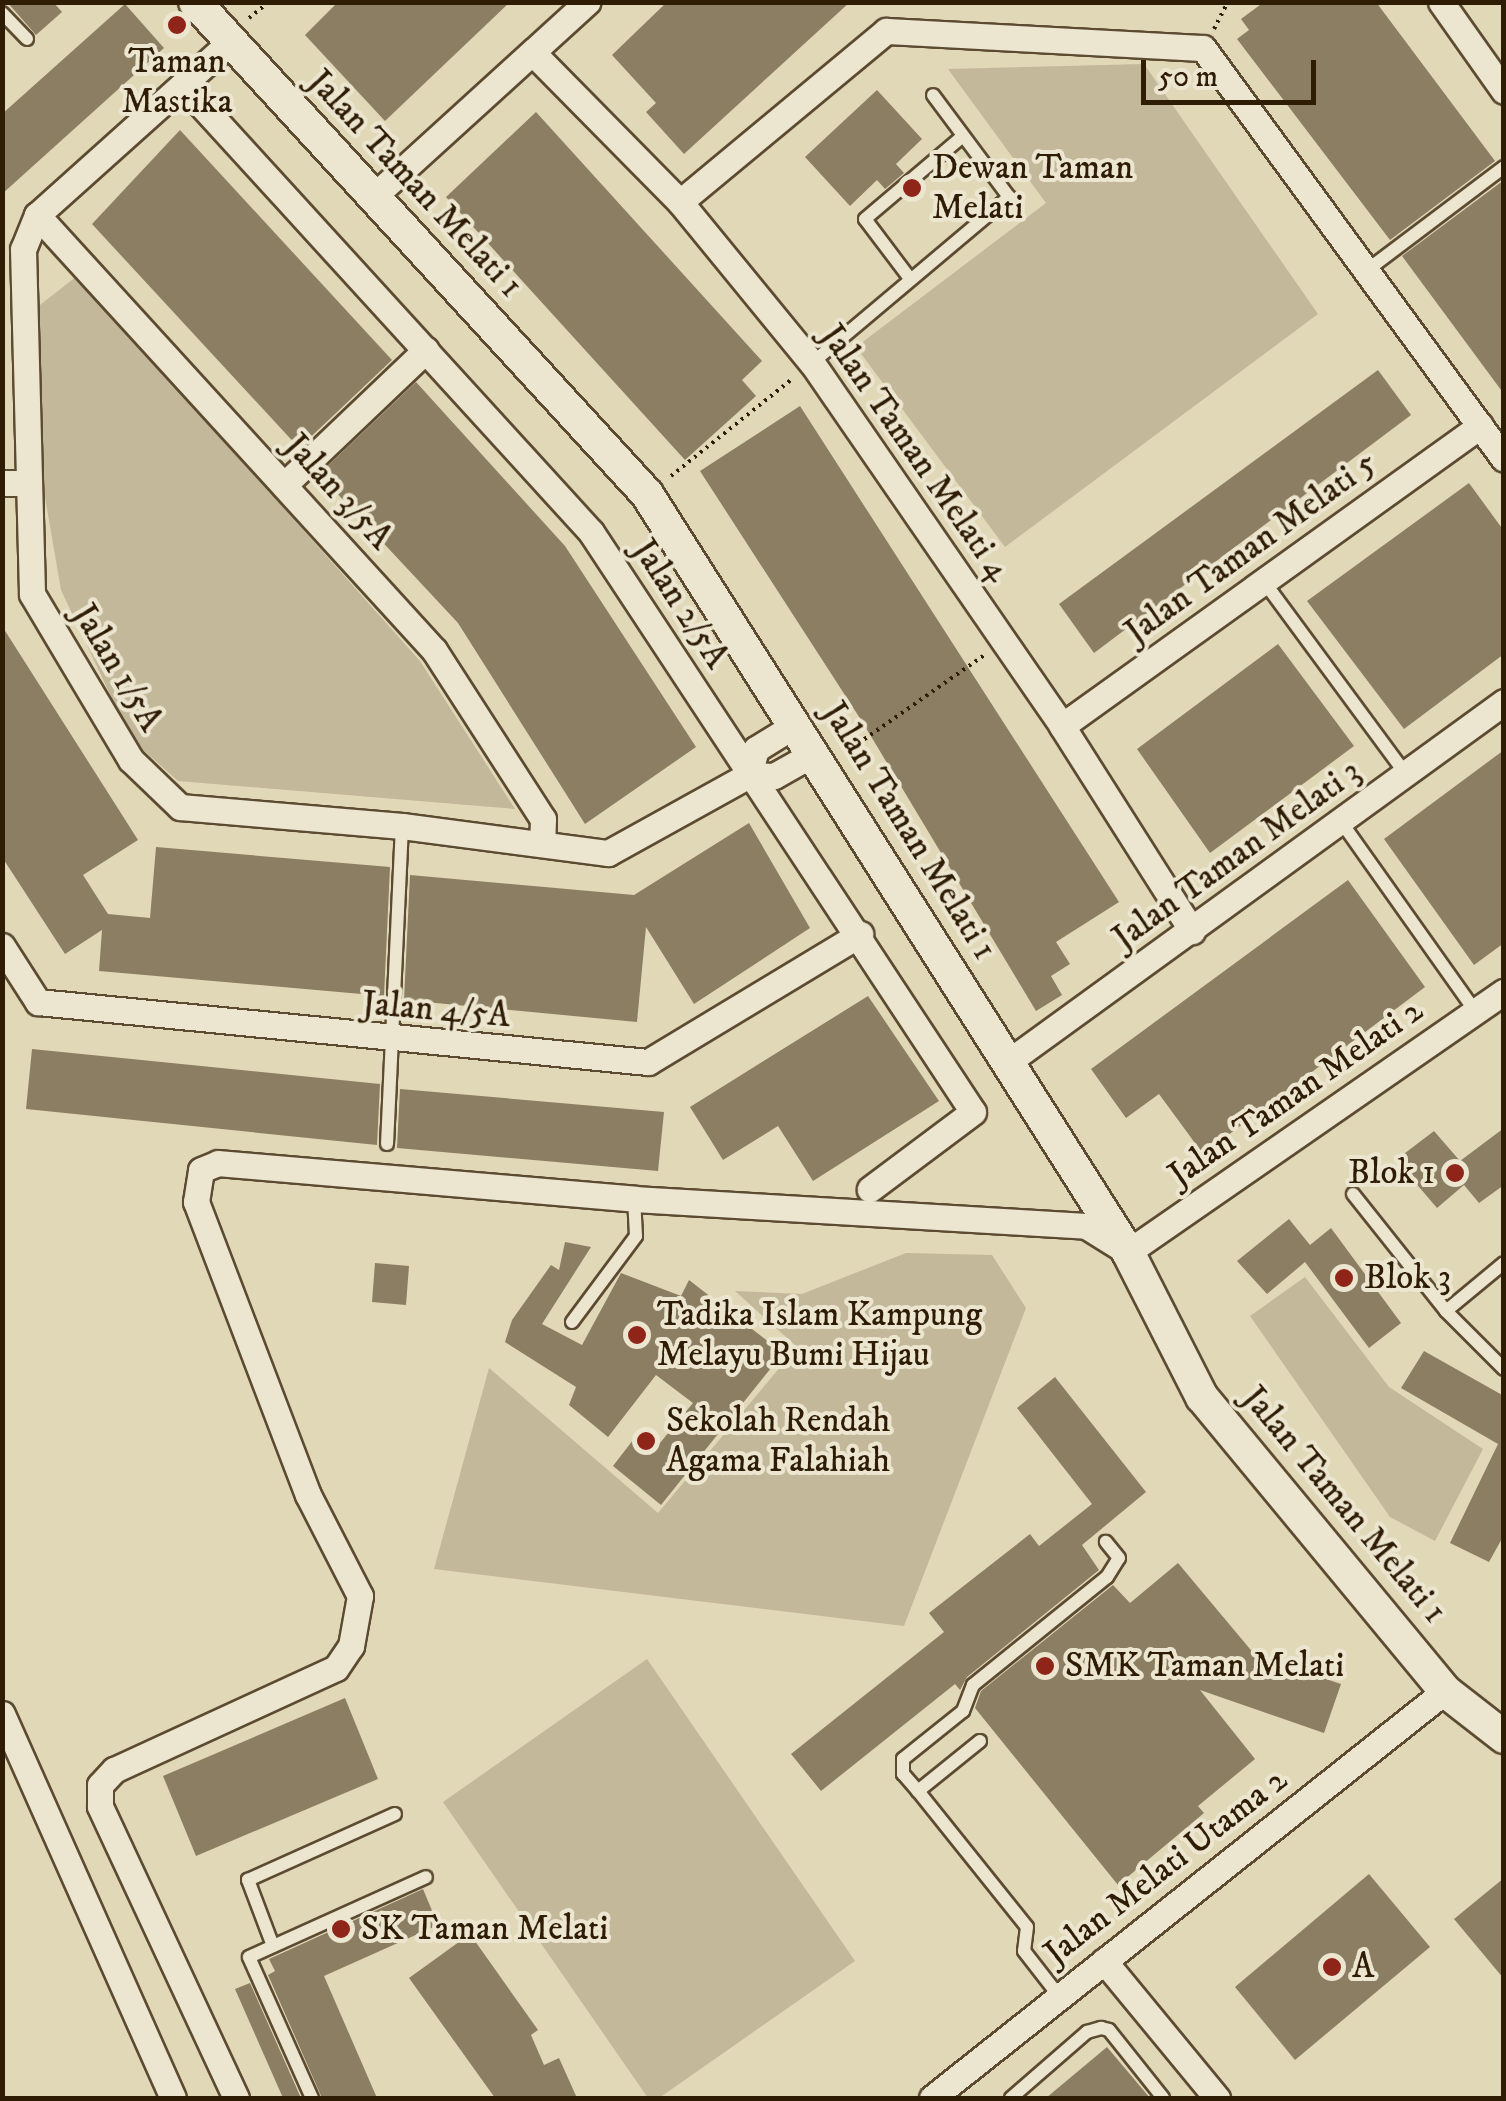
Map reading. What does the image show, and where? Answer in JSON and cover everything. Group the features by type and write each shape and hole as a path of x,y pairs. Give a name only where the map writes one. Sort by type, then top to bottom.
{"street":[{"name":"Jalan Taman Melati 1","path":"196,2 239,31 373,197 647,494 1128,1252 1202,1397 1445,1691 1504,1737"},
{"path":"373,197 587,2"},
{"path":"1441,2 1504,91"},
{"path":"37,215 239,31"},
{"path":"680,202 886,31 1203,48 1504,459"},
{"name":"Jalan Taman Melati 4","path":"534,53 680,202 812,363 1062,726 1192,931"},
{"name":"Jalan 2/5A","path":"183,85 592,532 748,775 860,934 973,1112 870,1189"},
{"name":"Jalan 1/5A","path":"37,215 23,249 15,483 32,594 131,760 180,807 402,826 608,853 748,775 774,776 817,762"},
{"name":"Jalan 3/5A","path":"37,215 434,650 543,819 542,844"},
{"path":"284,485 426,350"},
{"name":"Jalan Taman Melati 5","path":"1062,726 1480,426"},
{"name":"Jalan Taman Melati 3","path":"1008,1062 1342,824 1504,702"},
{"name":"Jalan 1/5A","path":"748,775 756,749 795,725"},
{"name":"Jalan 4/5A","path":"2,946 38,1002 396,1042 648,1062 860,934"},
{"name":"Jalan Taman Melati 2","path":"1128,1252 1504,992"},
{"path":"236,2098 100,1806 100,1785 114,1770 336,1668 351,1646 360,1596 308,1496 196,1202 201,1170 218,1163 634,1199 1086,1226 1128,1252"},
{"name":"Jalan Melati Utama 2","path":"932,2098 1445,1691"},
{"path":"2,1714 172,2098"},
{"path":"1104,1961 1217,2098"}],"lane":[{"path":"2,13 28,39"},
{"path":"812,363 908,276 1010,197 933,96"},
{"path":"908,276 866,219 963,136"},
{"path":"1366,271 1504,166"},
{"path":"1265,583 1407,776"},
{"path":"1342,824 1476,1012"},
{"path":"387,1144 396,1042 402,826"},
{"path":"1353,1194 1446,1311 1504,1369"},
{"path":"572,1322 636,1236 634,1199"},
{"path":"1446,1311 1504,1264"},
{"path":"1059,1996 1024,1952 1027,1928 903,1774 903,1759 964,1710 973,1685 1108,1577 1118,1558 1106,1542"},
{"path":"918,1791 980,1742"},
{"path":"273,1946 248,1880 395,1814"},
{"path":"312,2098 249,1957 426,1877"},
{"path":"1011,2098 1087,2032 1100,2028 1109,2030 1163,2098"}],"path":[{"path":"239,31 269,2"},
{"path":"647,494 812,363"},
{"path":"817,762 1004,642"}],"shaded area":[{"path":"1144,64 1318,314 1005,547 856,347 1046,203 948,69"},
{"path":"77,276 420,661 515,809 178,781 131,739 61,590 40,468 40,305"},
{"path":"906,1253 992,1255 1026,1308 904,1626 434,1569 489,1368 658,1513 797,1347 735,1291 802,1294"},
{"path":"1305,1277 1389,1387 1483,1449 1435,1541 1390,1517 1250,1316"},
{"path":"647,1659 855,1961 659,2098 648,2098 443,1802"}],"building":[{"path":"7,2 53,2 62,12 36,35"},
{"path":"338,2 510,2 385,121 305,35"},
{"path":"667,2 850,2 684,154 646,112 656,103 612,55"},
{"path":"1264,2 1376,2 1495,161 1390,240 1237,39 1249,30 1241,19"},
{"path":"125,4 164,48 2,194 2,114"},
{"path":"877,90 922,139 896,164 904,173 885,189 877,180 850,206 805,157"},
{"path":"536,112 762,361 742,380 756,396 685,460 446,197"},
{"path":"180,130 392,360 299,448 92,224"},
{"path":"1504,180 1504,394 1402,256"},
{"path":"1378,370 1411,415 1094,653 1059,604"},
{"path":"416,382 565,546 696,747 585,824 458,623 319,474"},
{"path":"800,406 1119,902 1056,942 1070,964 1051,976 1062,995 1036,1011 863,723 700,471"},
{"path":"1469,483 1504,531 1504,654 1404,729 1307,601"},
{"path":"2,626 138,840 83,875 108,914 150,918 156,847 390,867 384,996 99,971 102,930 65,954 2,857"},
{"path":"1278,644 1354,746 1210,853 1137,749"},
{"path":"1504,750 1504,943 1474,965 1384,839"},
{"path":"749,823 810,928 694,1004 646,927 637,1022 404,1000 410,875 634,895"},
{"path":"1348,880 1425,987 1203,1154 1159,1094 1126,1118 1091,1069"},
{"path":"868,996 939,1101 813,1181 778,1126 723,1160 690,1107"},
{"path":"32,1049 380,1084 377,1145 26,1109"},
{"path":"400,1089 664,1112 658,1171 397,1148"},
{"name":"Blok 1","path":"1504,1128 1504,1185 1479,1203 1464,1185 1437,1208 1396,1160 1434,1131 1460,1161"},
{"name":"Blok 3","path":"1289,1219 1310,1245 1331,1228 1401,1323 1369,1348 1305,1262 1267,1294 1237,1261"},
{"path":"565,1242 591,1247 542,1324 582,1345 621,1273 681,1296 689,1280 783,1353 661,1505 613,1466 633,1440 650,1455 693,1403 656,1375 608,1437 569,1405 576,1387 505,1342 512,1320 551,1265 559,1270"},
{"path":"375,1263 409,1266 406,1305 372,1302"},
{"path":"1424,1351 1504,1396 1504,1535 1489,1562 1450,1543 1498,1444 1401,1388"},
{"path":"1055,1377 1146,1492 1082,1545 1099,1570 967,1677 960,1690 955,1684 821,1791 791,1754 944,1632 929,1613 1030,1534 1039,1546 1092,1504 1017,1408"},
{"path":"1178,1563 1255,1655 1341,1684 1324,1733 1200,1690 1255,1759 1198,1806 1204,1813 1118,1885 975,1708 981,1691 1113,1585 1130,1603"},
{"path":"345,1698 378,1779 196,1856 163,1776"},
{"name":"A","path":"1369,1874 1430,1947 1295,2060 1235,1987"},
{"path":"1504,1878 1504,1979 1454,1919"},
{"path":"423,1889 438,1925 324,1976 377,2098 322,2098 268,1975 275,1971 269,1959"},
{"path":"470,1934 538,2030 531,2035 544,2065 559,2058 577,2098 495,2098 409,1978"},
{"path":"250,1983 301,2098 283,2098 235,1989"},
{"path":"1107,2047 1150,2098 1046,2098"}],"place":[{"name":"Taman Mastika","path":"177,25"},
{"name":"Dewan Taman Melati","path":"912,188"},
{"name":"Blok 1","path":"1455,1173"},
{"name":"Blok 3","path":"1344,1278"},
{"name":"Tadika Islam Kampung Melayu Bumi Hijau","path":"637,1335"},
{"name":"Sekolah Rendah Agama Falahiah","path":"646,1441"},
{"name":"SMK Taman Melati","path":"1045,1666"},
{"name":"SK Taman Melati","path":"341,1929"},
{"name":"A","path":"1332,1967"}]}
